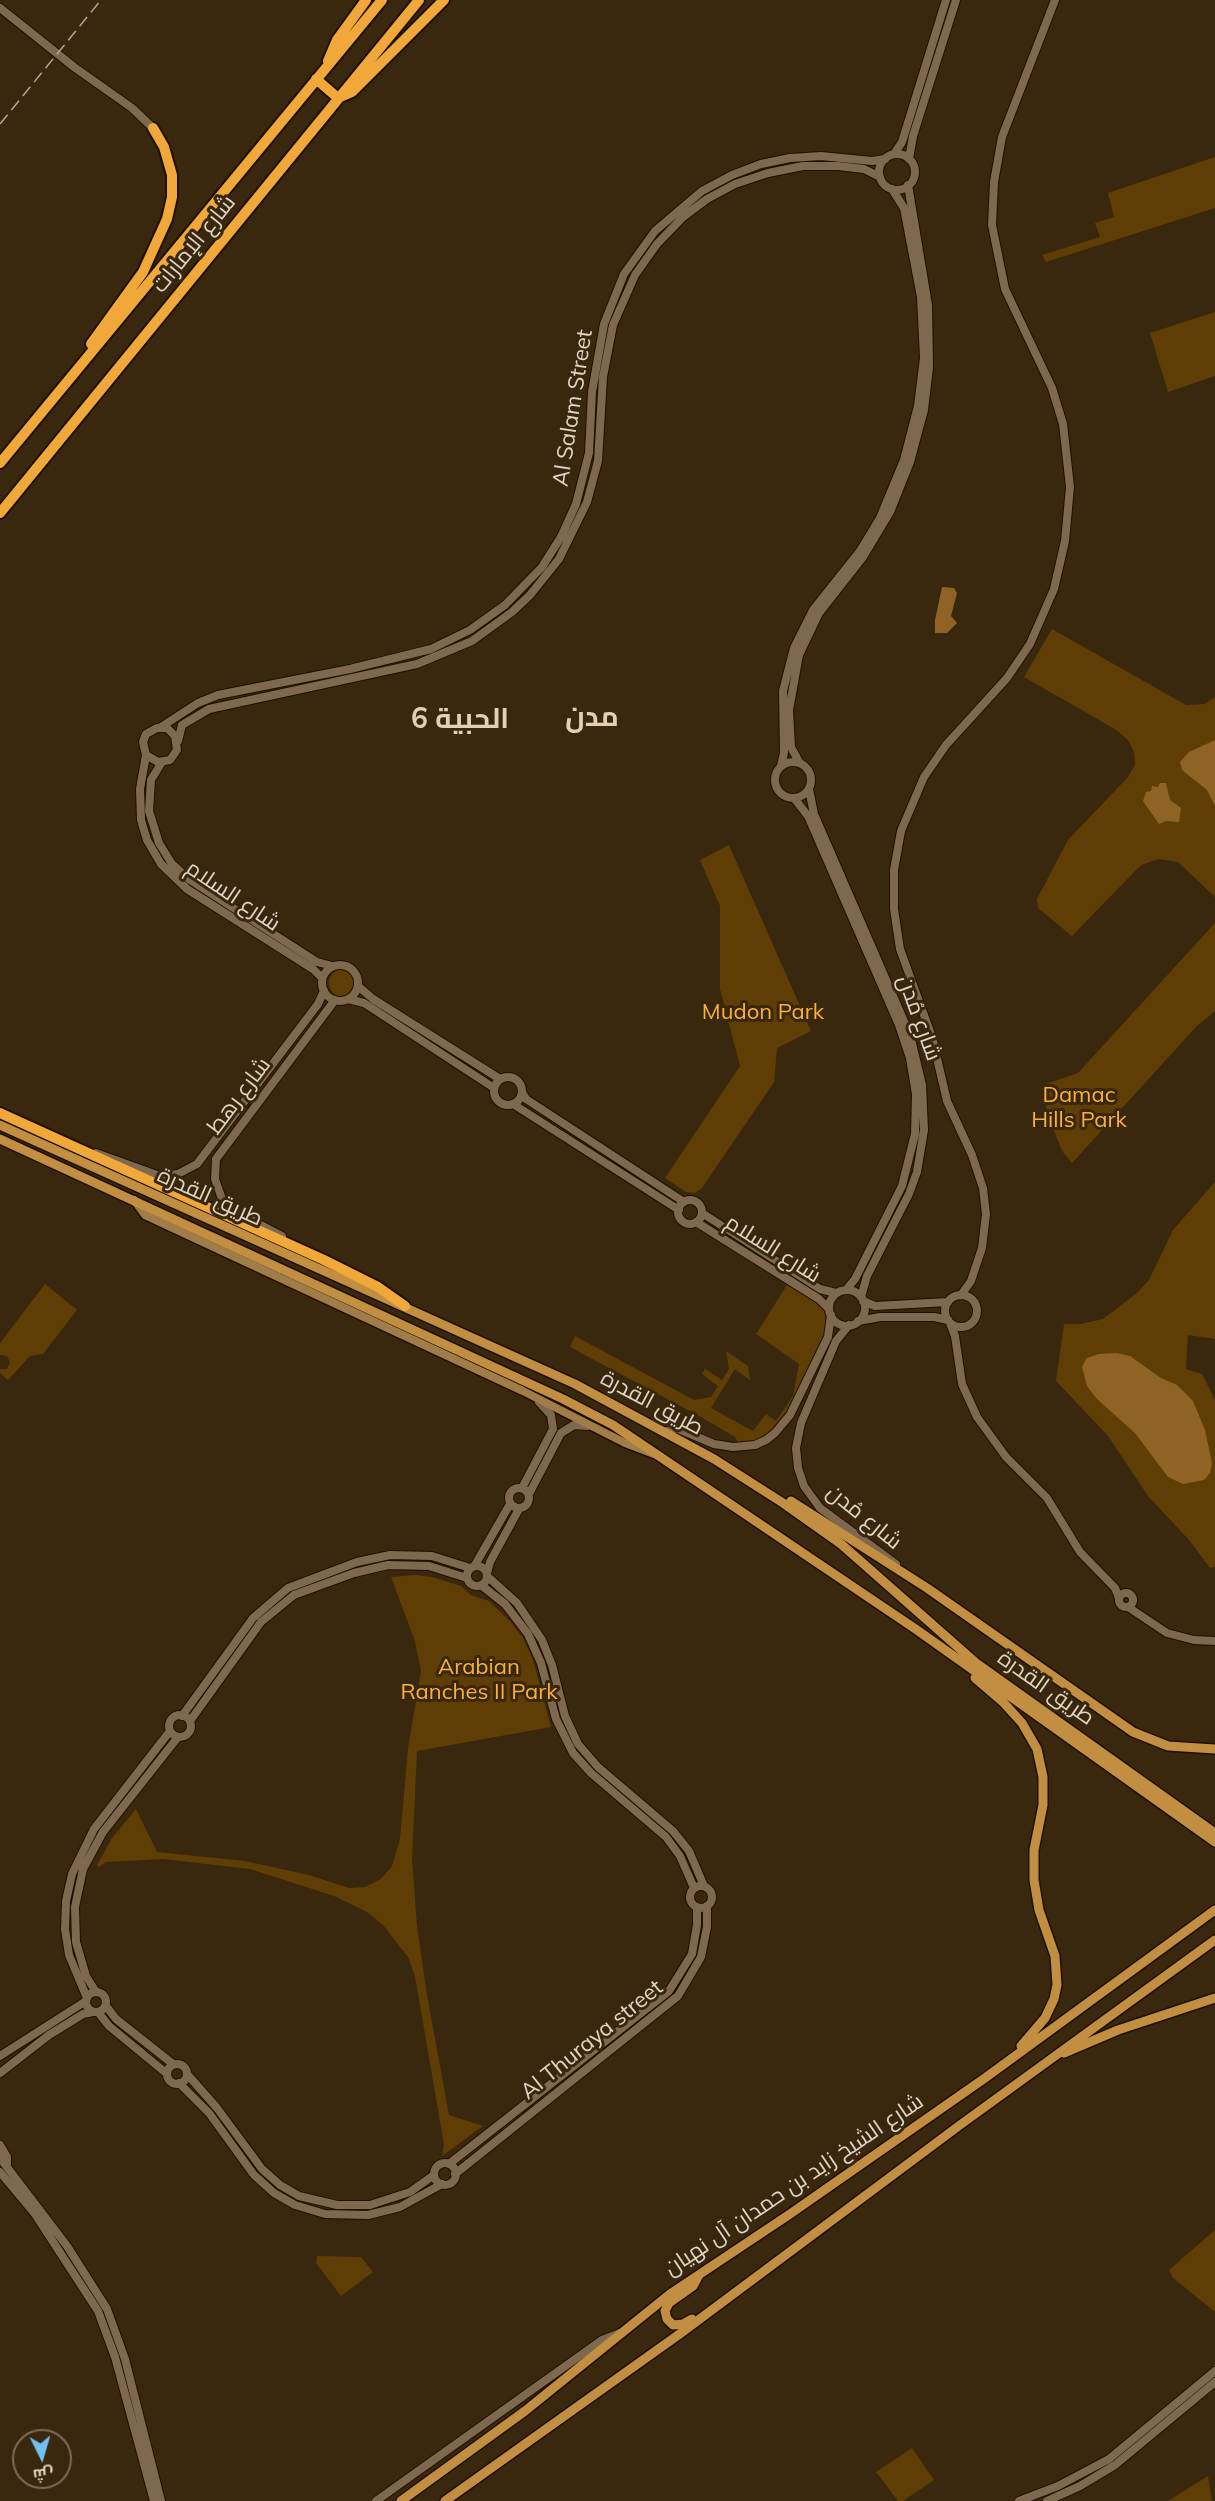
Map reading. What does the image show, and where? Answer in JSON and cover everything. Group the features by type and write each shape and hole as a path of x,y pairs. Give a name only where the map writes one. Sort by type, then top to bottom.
{"highway":[{"path":"328,66 334,45 366,0"},
{"name":"شارع الإمارات","path":"0,463 382,0"},
{"name":"شارع الإمارات","path":"0,513 420,0"},
{"path":"316,79 338,98 360,85 444,0"},
{"path":"86,359 93,340 148,263 167,219 172,197 172,175 164,147 153,128"},
{"path":"0,524 87,415 120,366"},
{"path":"0,1113 306,1251 378,1287 405,1306"}],"main road":[{"name":"طريق القدرة","path":"0,1125 575,1384 739,1474 855,1555 995,1677 1181,1811 1215,1842"},
{"name":"طريق القدرة","path":"0,1139 572,1403 660,1456 1215,1833"},
{"path":"134,1200 145,1215 523,1391 634,1447 660,1456"},
{"path":"739,1474 775,1491 901,1570 1140,1736 1175,1748 1215,1749"},
{"path":"964,1664 1016,1715 1037,1749 1043,1797 1034,1850 1034,1880 1039,1910 1057,1970 1054,1999 1041,2024 985,2078"},
{"name":"شارع الشيخ زايد بن حمدان آل نهيان","path":"401,2501 525,2411 620,2333 700,2273 790,2214 985,2078 1215,1910"},
{"name":"شارع الشيخ زايد بن حمدان آل نهيان","path":"445,2501 756,2278 1215,1940"},
{"path":"1059,2053 1080,2048 1130,2025 1215,1998"},
{"path":"700,2273 693,2286 667,2306 665,2314 671,2323 676,2325 686,2323 738,2285 756,2278"}],"street":[{"path":"946,0 902,142 894,154 881,164 880,177 892,189 904,208 921,297 924,358 918,406 906,453 882,512 860,550 813,610 794,648 783,691 784,753 775,777 777,789 782,795 794,798 809,789 809,771 792,751 789,716 791,686 799,655 819,613 863,556 890,512 910,462 924,410 929,367 928,305 908,185 914,175 909,159 915,131 956,0"},
{"path":"664,1432 676,1428 723,1447 755,1444 776,1433 783,1425 828,1337 830,1301 836,1293 846,1290 871,1305 948,1302 961,1295 971,1281 985,1232 983,1188 972,1155 947,1101 931,1032 900,949 894,909 894,870 901,831 924,777 946,745 981,710 1019,662 1047,608 1064,547 1070,487 1063,424 1048,379 1005,289 992,225 994,182 1002,137 1055,0"},
{"path":"0,8 74,67 132,108 153,128"},
{"path":"894,154 909,159"},
{"name":"Al Salam Street","path":"161,727 198,703 218,695 360,667 431,649 470,630 505,605 552,552 576,504 589,453 593,379 604,324 624,274 655,231 688,201 732,175 782,159 821,156 872,161 885,159"},
{"name":"Al Salam Street","path":"178,741 182,726 209,709 417,664 472,641 512,612 547,576 578,525 598,461 602,399 610,341 626,291 657,244 694,208 735,184 786,169 838,166 864,169 880,177"},
{"path":"892,189 908,185"},
{"path":"593,379 597,381 596,396 602,399"},
{"path":"161,727 172,731 178,741 175,754 162,762 153,761 142,747 149,731 161,727"},
{"name":"شارع السلام","path":"146,755 140,789 141,820 147,840 161,864 187,889 313,969 322,978"},
{"name":"شارع السلام","path":"162,762 151,780 149,811 159,843 172,864 190,880 317,962 332,966"},
{"path":"781,766 799,762"},
{"name":"شارع مُدن","path":"809,789 816,818 910,1035 923,1093 922,1144 913,1185 867,1276 862,1299"},
{"name":"شارع مُدن","path":"794,798 808,816 900,1025 910,1058 916,1094 915,1134 906,1174 855,1279 846,1290"},
{"path":"679,1210 513,1104 505,1105 497,1101 494,1088 364,1003 348,999 335,1000 324,991 322,978 332,966 341,964 349,967 356,973 358,986 373,999 500,1079 514,1079 526,1100 684,1202 695,1202 702,1212 696,1222 685,1222 680,1217 679,1210 684,1202"},
{"path":"348,999 358,986"},
{"name":"شارع رهط","path":"88,1153 108,1156 157,1175 178,1174 188,1170 204,1156 318,1004 324,991"},
{"name":"شارع رهط","path":"306,1251 229,1207 217,1190 214,1169 221,1149 335,1000"},
{"path":"494,1088 500,1079"},
{"path":"513,1104 522,1092"},
{"name":"شارع السلام","path":"702,1212 820,1289 836,1293"},
{"name":"شارع السلام","path":"696,1222 819,1299 830,1312"},
{"path":"956,1340 977,1315 971,1281"},
{"path":"961,1295 973,1300"},
{"path":"858,1321 864,1312 862,1299"},
{"path":"948,1302 946,1308 956,1340 962,1384 977,1417 1006,1457 1047,1498 1080,1552 1123,1596 1121,1605 1130,1605 1167,1633 1194,1640 1215,1641"},
{"path":"885,1306 886,1317"},
{"path":"830,1312 840,1324 849,1325 858,1321 886,1317 934,1317 949,1321 957,1327 968,1326"},
{"name":"شارع مُدن","path":"849,1325 836,1341 801,1423 796,1442 797,1461 804,1486 824,1512 879,1550 901,1570"},
{"path":"806,1381 817,1385"},
{"path":"467,1578 510,1504 511,1491 522,1488 553,1429 551,1415 546,1407 523,1391"},
{"path":"481,1585 510,1524 519,1509 528,1504 529,1494 561,1433 580,1424 602,1431"},
{"path":"522,1488 529,1494"},
{"path":"510,1504 519,1509"},
{"path":"501,1520 510,1524"},
{"path":"490,1540 499,1544"},
{"path":"390,1555 432,1556 472,1567 481,1566 487,1575 526,1613 542,1640 552,1665 565,1716 578,1744 598,1767 673,1831 692,1856 704,1886 711,1891 712,1896 707,1906 697,1907 690,1898 694,1888 680,1856 666,1837 591,1773 573,1753 556,1719 541,1663 528,1634 505,1604 481,1585 474,1586 467,1578 429,1566 388,1565 354,1573 294,1595 261,1622 190,1721 189,1733 178,1737 103,1832 83,1869 76,1895 75,1934 82,1965 96,1992 105,1996 106,2006 116,2019 173,2064 182,2065 262,2169 280,2185 299,2196 337,2205 370,2205 410,2192 434,2175 438,2165 449,2164 455,2175 452,2182 442,2184 400,2207 368,2215 325,2214 295,2205 274,2193 254,2175 209,2113 180,2084 171,2082 166,2073 96,2012 88,2008 71,1961 66,1937 66,1901 72,1874 94,1829 170,1731 172,1719 182,1716 253,1618 288,1588 357,1562 390,1555"},
{"path":"182,1716 190,1721"},
{"path":"170,1731 178,1737"},
{"path":"694,1888 704,1886"},
{"name":"Al Thuraya street","path":"455,2175 678,1996 695,1971 701,1957 707,1927 707,1906"},
{"name":"Al Thuraya street","path":"449,2164 669,1991 692,1954 697,1926 697,1907"},
{"path":"60,2023 96,1992"},
{"path":"0,2056 60,2023 86,2012 96,2012 106,2006"},
{"path":"0,2073 46,2032"},
{"path":"166,2073 173,2064"},
{"path":"180,2084 187,2074"},
{"path":"0,2145 5,2153 7,2165"},
{"path":"0,2150 7,2165"},
{"path":"0,2158 67,2246 107,2309 123,2352 161,2501"},
{"path":"0,2172 46,2230 99,2311 115,2357 154,2501"},
{"path":"434,2175 442,2184"},
{"path":"376,2501 602,2340 620,2333"},
{"path":"1022,2500 1074,2479 1117,2453 1215,2371"},
{"path":"1047,2501 1107,2470 1146,2442 1215,2382"},
{"path":"1107,2470 1117,2459 1117,2453"}],"green space":[{"path":"1215,157 1215,208 1046,262 1042,255 1100,237 1095,223 1114,217 1108,193"},
{"path":"1215,312 1215,376 1168,392 1150,333"},
{"path":"1052,629 1186,705 1205,704 1215,697 1215,897 1178,862 1159,859 1141,865 1072,936 1038,908 1037,899 1068,840 1128,777 1135,765 1134,752 1128,740 1115,729 1024,677"},
{"name":"Mudon Park","path":"729,845 811,1031 777,1048 774,1082 702,1188 695,1193 686,1192 665,1178 740,1066 720,989 720,906 700,860"},
{"name":"Damac Hills Park","path":"1215,923 1215,1011 1196,1027 1072,1163 1062,1151 1053,1128 1047,1111 1043,1085 1078,1073"},
{"path":"343,969 353,973 357,983 353,993 343,997 333,993 329,983 333,973"},
{"path":"1215,1182 1215,1339 1188,1335 1186,1369 1202,1374 1215,1400 1215,1567 1210,1568 1189,1540 1148,1496 1108,1436 1056,1381 1064,1324 1081,1324 1103,1319 1137,1293 1149,1280 1173,1230"},
{"path":"45,1284 77,1310 43,1354 30,1356 8,1380 0,1373 0,1369 7,1369 10,1362 7,1356 0,1355 0,1343"},
{"path":"787,1285 824,1308 831,1326 791,1412 764,1440 739,1445 735,1437 701,1417 570,1347 575,1336 694,1400 711,1397 718,1386 702,1374 705,1369 722,1380 729,1369 726,1351 748,1366 750,1380 735,1369 711,1408 753,1431 766,1414 776,1421 793,1396 799,1364 756,1334"},
{"name":"Arabian Ranches II Park","path":"415,1575 432,1577 461,1586 471,1595 489,1601 510,1621 523,1638 533,1660 551,1727 417,1751 412,1859 417,1926 427,1995 449,2115 483,2126 442,2156 444,2145 415,1976 408,1957 383,1925 367,1912 334,1896 250,1869 163,1859 106,1862 99,1867 97,1865 112,1838 136,1809 157,1852 245,1861 309,1875 349,1888 365,1887 381,1879 392,1866 400,1839 408,1748 421,1671 415,1641 391,1577"},
{"path":"1215,2230 1214,2311 1173,2278 1169,2270"},
{"path":"317,2256 361,2257 373,2272 341,2296 316,2263"},
{"path":"912,2448 934,2480 903,2501 898,2501 876,2472"},
{"path":"1208,2476 1212,2501 1168,2501"}],"shaded area":[{"path":"942,587 954,588 957,593 951,616 957,623 947,633 935,633 935,620"},
{"path":"1215,740 1215,806 1207,790 1182,770 1180,762 1189,752"},
{"path":"1160,783 1166,783 1170,800 1181,808 1179,822 1166,821 1159,824 1143,801 1146,792 1151,791 1152,786 1158,787"},
{"path":"1116,1353 1130,1356 1161,1378 1177,1385 1193,1401 1205,1430 1212,1463 1210,1473 1204,1480 1183,1484 1168,1477 1135,1433 1097,1399 1087,1386 1082,1367 1087,1358 1099,1354"}],"railway":[{"path":"0,124 101,0"}],"district":[{"name":"مدن","path":"592,718"},
{"name":"الحبية 6","path":"460,720"}]}
